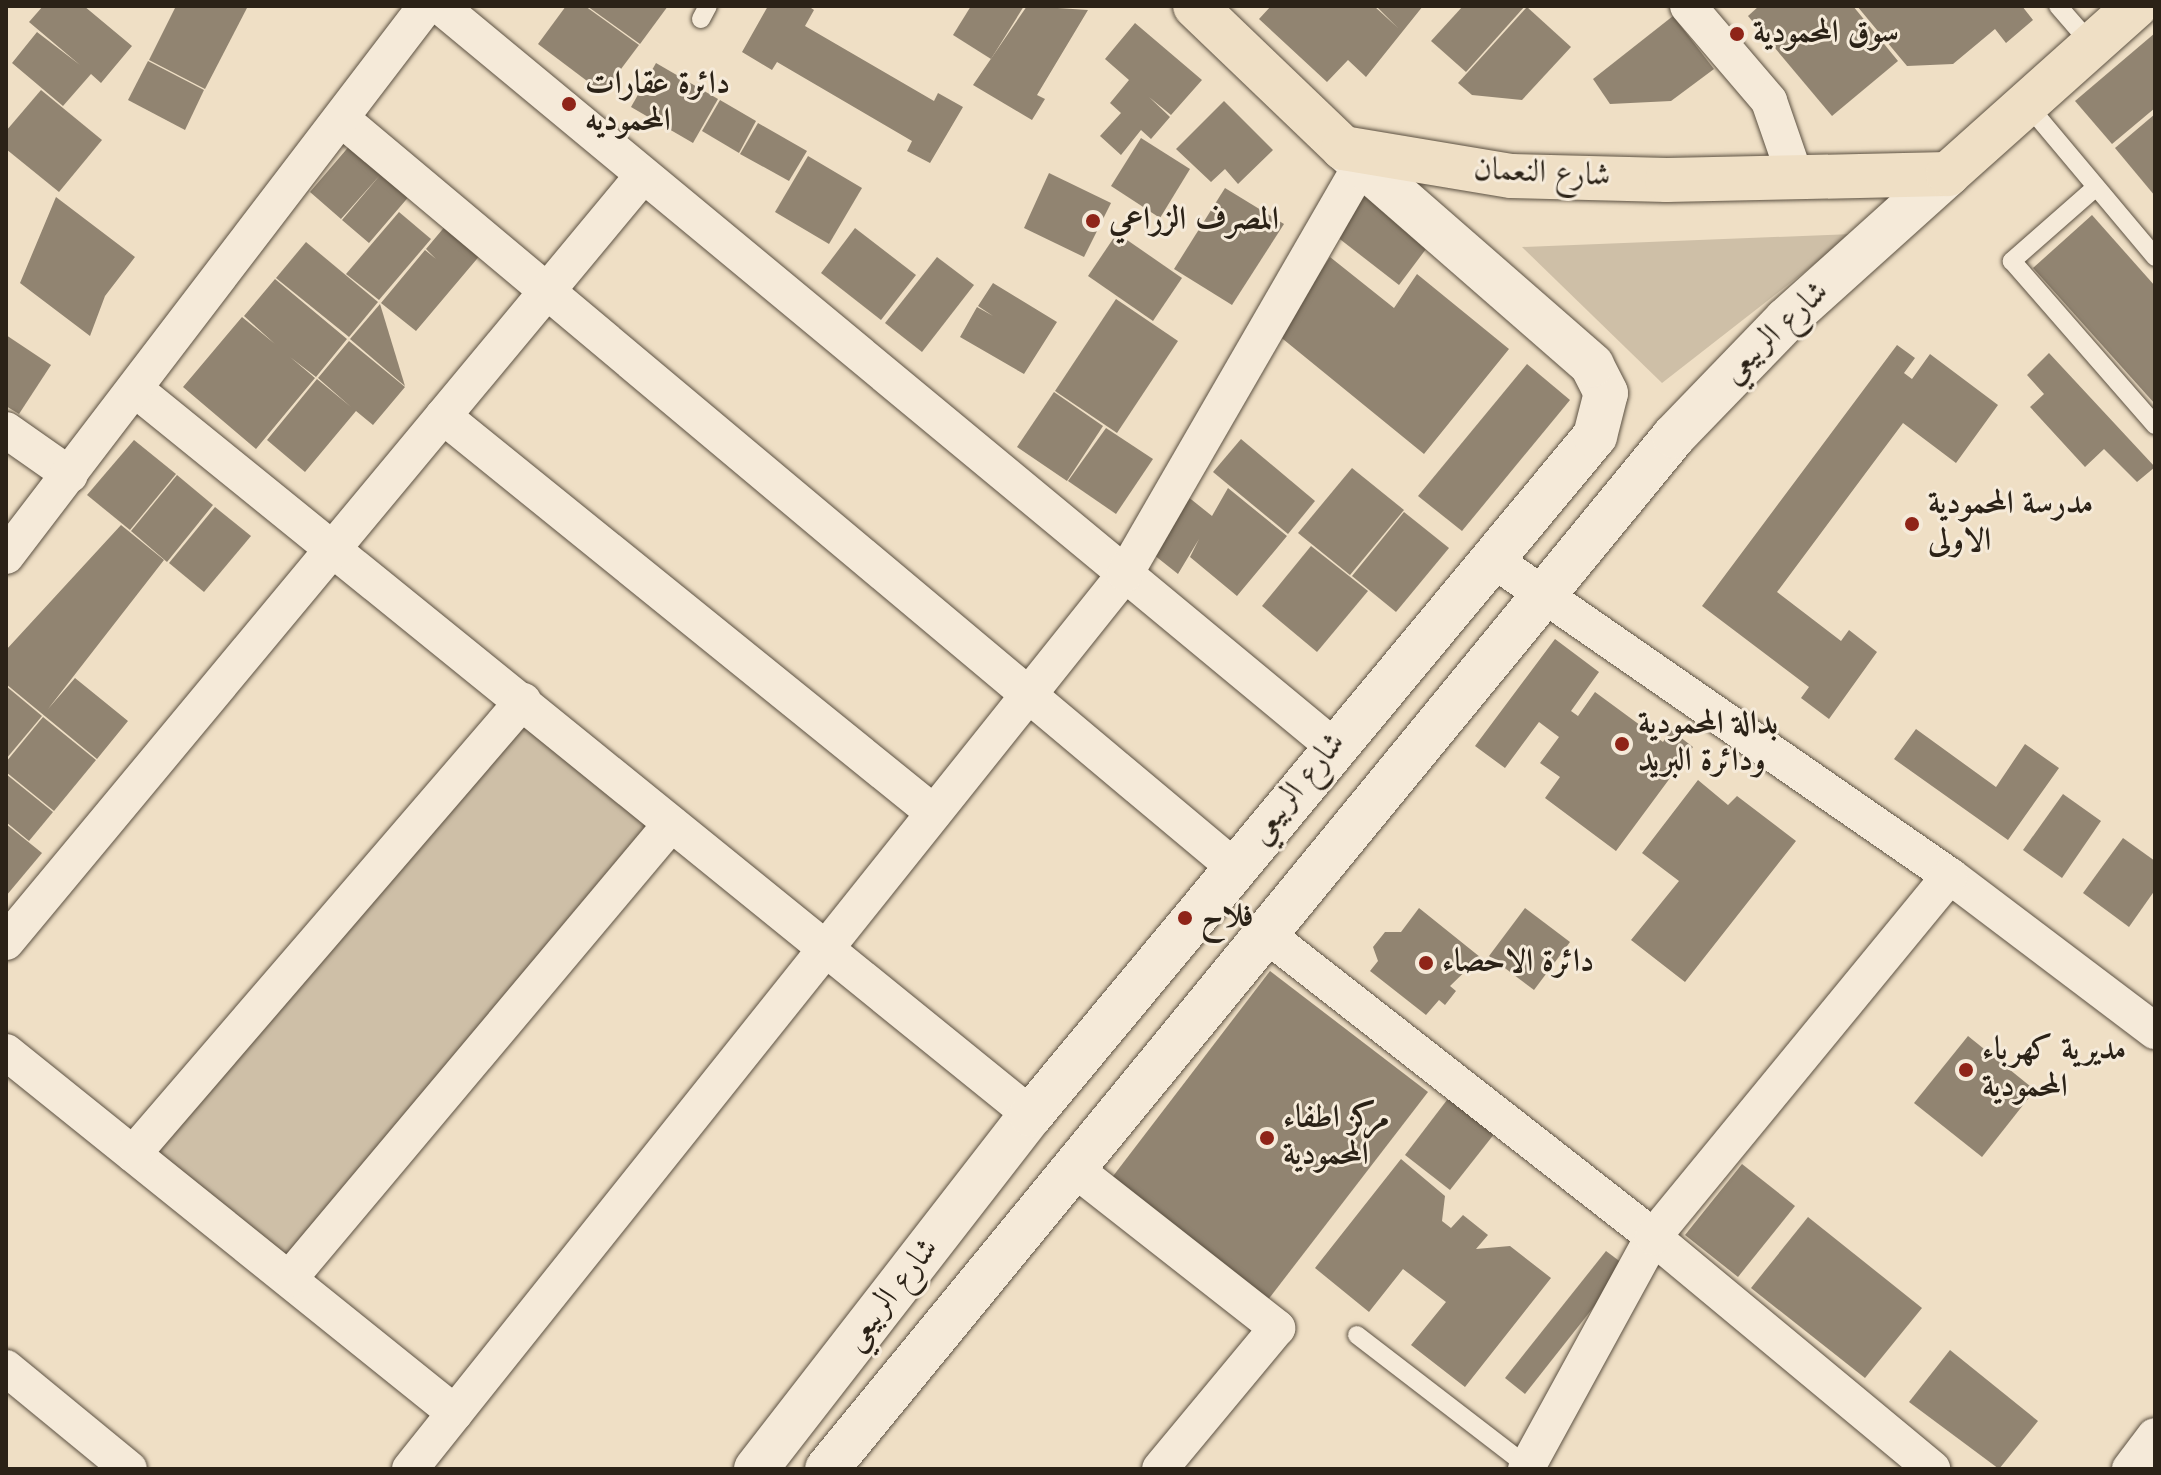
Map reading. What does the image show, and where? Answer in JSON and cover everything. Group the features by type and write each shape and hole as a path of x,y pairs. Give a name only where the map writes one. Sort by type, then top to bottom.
{"main road":[{"path":"1195,6 1352,156"},
{"path":"1948,174 2024,101 2136,6"},
{"name":"شارع النعمان","path":"1352,156 1511,176 1796,179 1948,174"}],"street":[{"path":"6,556 344,121 426,6"},
{"path":"440,6 641,178 1333,746"},
{"path":"1688,6 1769,101 1796,179"},
{"path":"344,121 1234,867"},
{"path":"410,1469 1125,574 1352,156"},
{"name":"شارع الربيعي","path":"756,1469 1031,1115 1333,746 1595,436 1606,404 1604,383 1592,365 1352,156"},
{"name":"شارع الربيعي","path":"831,1464 1262,931 1539,595 1728,376 1948,174"},
{"path":"6,942 641,178"},
{"path":"136,390 334,547 1031,1115"},
{"path":"443,416 934,813"},
{"path":"6,430 70,475"},
{"path":"1492,559 1539,595 1950,876 2155,1031"},
{"path":"133,1154 523,701"},
{"path":"289,1279 671,824"},
{"path":"1527,1468 1653,1237 1950,876"},
{"path":"1262,931 1653,1237 1932,1469"},
{"path":"6,1052 455,1413"},
{"path":"1072,1167 1277,1328 1173,1465"},
{"path":"6,1368 129,1469"},
{"path":"794,1422 788,1444 796,1459 812,1466 831,1464"},
{"path":"2130,1469 2155,1436"}],"lane":[{"path":"2058,6 2091,44"},
{"path":"2024,101 2155,257"},
{"path":"2095,188 2012,261 2155,425"},
{"path":"1357,1335 1527,1468"}],"shaded area":[{"path":"1853,234 1662,383 1522,247"},
{"path":"523,701 671,824 289,1279 133,1154"}],"building":[{"path":"43,6 84,6 132,46 101,83 91,74 63,106 12,63 37,32 80,65 29,22"},
{"path":"176,6 248,6 205,89 149,60"},
{"path":"566,6 585,6 639,45 603,93 538,44"},
{"path":"587,6 668,6 640,44"},
{"path":"768,6 808,6 814,10 805,26 934,101 938,93 963,107 930,163 907,151 912,141 777,62 772,70 742,52"},
{"path":"971,6 1024,6 991,59 953,35"},
{"path":"1027,6 1088,10 1037,95 1045,99 1032,120 973,85"},
{"path":"1271,6 1374,6 1398,28 1376,6 1423,6 1366,77 1348,60 1327,82 1259,19"},
{"path":"1463,6 1525,6 1466,72 1431,41"},
{"path":"1759,6 1853,6 1898,61 1832,116 1748,16"},
{"path":"1857,6 2022,6 2033,20 2006,43 1995,29 1953,64 1907,66"},
{"path":"1527,7 1571,47 1522,100 1472,95 1458,83"},
{"path":"1673,16 1714,69 1671,101 1610,104 1593,79"},
{"path":"1135,23 1202,80 1171,115 1149,97 1170,117 1151,139 1141,130 1121,155 1100,136 1121,113 1110,103 1129,80 1105,59"},
{"path":"2155,33 2155,108 2112,144 2075,101"},
{"path":"148,61 204,90 185,130 128,100"},
{"path":"656,63 718,99 693,143 631,107"},
{"path":"41,90 102,140 59,192 6,149 6,131"},
{"path":"720,100 756,121 739,153 702,131"},
{"path":"1224,101 1273,150 1238,184 1225,169 1211,182 1176,149"},
{"path":"2155,114 2155,196 2115,148"},
{"path":"758,123 807,151 789,181 740,154"},
{"path":"1141,138 1190,169 1160,218 1111,186"},
{"path":"351,144 411,194 369,243 342,220 381,174 341,219 310,192"},
{"path":"808,156 862,188 829,244 775,212"},
{"path":"1049,173 1111,203 1084,257 1024,228"},
{"path":"1225,188 1284,224 1232,305 1174,269"},
{"path":"1366,191 1432,241 1399,285 1332,233"},
{"path":"56,197 135,257 105,296 90,336 20,283"},
{"path":"399,212 431,239 379,300 346,274"},
{"path":"2092,215 2155,286 2155,404 2033,268"},
{"path":"452,218 487,247 416,331 381,303 425,250 436,259 426,249"},
{"path":"855,228 916,275 881,320 821,273"},
{"path":"1117,233 1182,278 1153,321 1088,276"},
{"path":"306,242 378,302 349,337 276,278"},
{"path":"937,257 974,285 922,352 885,323"},
{"path":"1330,257 1394,308 1417,274 1509,349 1424,454 1278,335"},
{"path":"275,279 347,339 316,377 290,357 315,378 256,449 183,387 242,317 275,344 244,316"},
{"path":"993,283 1057,322 1024,374 960,337 977,307 993,316 978,306"},
{"path":"1116,299 1178,341 1117,433 1055,391"},
{"path":"380,304 405,386 350,339"},
{"path":"6,335 51,365 19,414 6,406"},
{"path":"349,341 405,387 373,425 356,411 305,472 267,440 317,379 351,407 318,378"},
{"path":"1897,345 1915,358 1904,373 1912,379 1930,354 1998,405 1956,463 1903,423 1777,592 1841,641 1849,630 1877,652 1829,719 1801,698 1809,687 1702,606"},
{"path":"2049,353 2155,467 2137,482 2104,449 2085,467 2030,407 2044,394 2027,375"},
{"path":"1527,364 1570,400 1462,531 1418,496"},
{"path":"1054,392 1103,426 1067,481 1017,447"},
{"path":"1106,428 1153,459 1116,514 1068,481"},
{"path":"1241,439 1315,501 1288,534 1213,472"},
{"path":"134,440 176,474 130,530 87,495"},
{"path":"1352,468 1404,510 1350,575 1298,533"},
{"path":"177,475 213,505 167,562 131,531"},
{"path":"1228,488 1287,536 1237,596 1190,557 1199,539 1178,574 1149,551 1182,492 1212,516"},
{"path":"215,507 251,536 204,592 169,563"},
{"path":"1404,512 1449,548 1396,612 1352,576"},
{"path":"121,525 164,560 48,709 75,678 128,721 97,759 6,684 6,650"},
{"path":"1311,546 1368,591 1317,652 1262,606"},
{"name":"بدالة المحمودية ودائرة البريد","path":"1555,639 1599,672 1571,711 1578,716 1595,692 1663,742 1671,730 1693,747 1616,851 1545,798 1560,777 1540,763 1559,737 1539,722 1505,768 1475,746"},
{"path":"6,686 42,716 6,759"},
{"path":"43,717 96,760 54,811 6,772 6,762"},
{"path":"1916,729 1996,787 2025,744 2059,768 2008,840 1894,759"},
{"path":"6,774 53,812 29,841 6,822"},
{"path":"1698,780 1728,805 1737,796 1796,841 1685,982 1631,940 1679,881 1642,853"},
{"path":"2063,794 2101,821 2062,878 2023,850"},
{"path":"6,824 42,853 6,896"},
{"path":"2123,838 2155,861 2155,890 2129,927 2083,893"},
{"name":"دائرة الاحصاء","path":"1419,908 1480,957 1450,986 1456,991 1445,1005 1439,1000 1426,1015 1370,971 1378,961 1373,947 1385,932 1401,932"},
{"path":"1525,908 1570,942 1534,990 1489,956"},
{"name":"مركز اطفاء المحمودية","path":"1270,971 1428,1092 1264,1305 1107,1184"},
{"path":"1968,1036 2035,1090 1982,1157 1914,1103"},
{"path":"1450,1096 1495,1133 1450,1190 1405,1155"},
{"path":"1401,1159 1445,1196 1442,1221 1451,1228 1463,1215 1488,1235 1476,1249 1510,1246 1551,1278 1465,1387 1411,1345 1446,1302 1403,1269 1369,1312 1315,1268"},
{"path":"1742,1164 1795,1206 1738,1277 1685,1235"},
{"path":"1808,1217 1922,1308 1865,1378 1751,1288"},
{"path":"1606,1251 1626,1266 1525,1394 1505,1378"},
{"path":"1950,1350 2038,1421 1999,1469 1909,1402"}],"place":[{"name":"سوق المحمودية","path":"1737,34"},
{"name":"دائرة عقارات المحموديه","path":"569,104"},
{"name":"المصرف الزراعي","path":"1093,221"},
{"name":"مدرسة المحمودية الاولى","path":"1912,524"},
{"name":"بدالة المحمودية ودائرة البريد","path":"1622,744"},
{"name":"فلاح","path":"1185,918"},
{"name":"دائرة الاحصاء","path":"1426,963"},
{"name":"مديرية كهرباء المحمودية","path":"1966,1070"},
{"name":"مركز اطفاء المحمودية","path":"1267,1138"}]}
